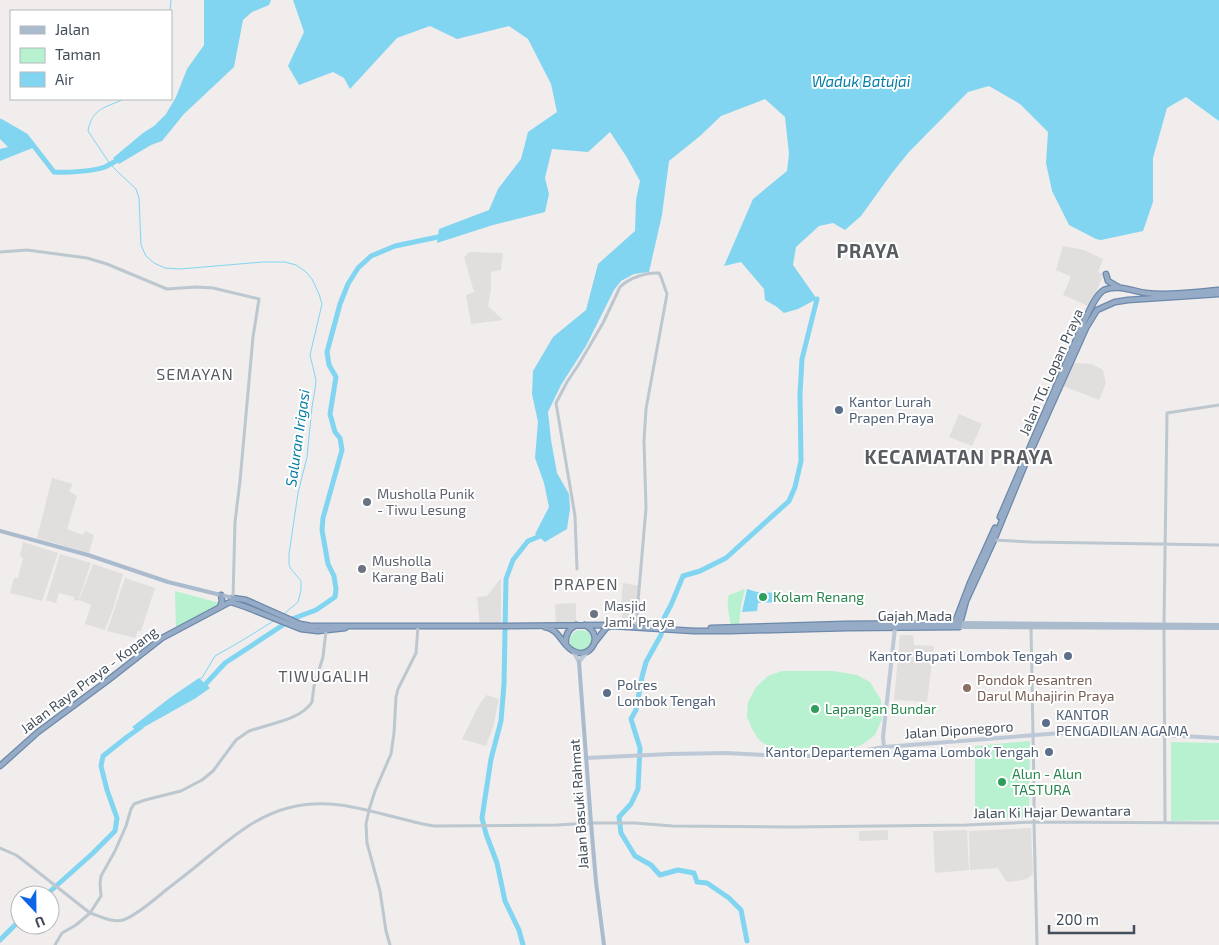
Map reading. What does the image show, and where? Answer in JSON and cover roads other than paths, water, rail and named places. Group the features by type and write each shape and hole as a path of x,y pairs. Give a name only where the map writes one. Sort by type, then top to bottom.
{"highway":[{"path":"1106,274 1110,282 1120,288"},
{"name":"Jalan TG. Lopan Praya","path":"992,540 1040,420 1082,326 1102,291 1120,288 1163,294 1218,292"},
{"path":"1133,291 1134,300"},
{"name":"Jalan TG. Lopan Praya","path":"957,625 970,583 992,540 1078,344 1094,312 1115,302 1218,292"},
{"path":"220,607 221,595"},
{"path":"233,598 246,600 306,630 326,631 418,627"},
{"path":"220,607 230,602 277,616"},
{"name":"Jalan Raya Praya - Kopang","path":"0,766 38,732 108,681 146,650 170,633 220,607"},
{"path":"509,627 621,624 660,628"},
{"name":"Gajah Mada","path":"668,628 845,624 957,625"},
{"path":"566,645 568,632 576,625"},
{"path":"583,625 592,631 594,642"},
{"name":"Gajah Mada","path":"668,628 728,631 957,625"},
{"path":"299,626 550,628 572,651 580,653 588,652 606,628 612,626 668,628"}],"main road":[{"path":"0,531 88,555 168,582 233,598"},
{"name":"Gajah Mada","path":"957,625 1219,627"},
{"path":"884,747 895,628"},
{"path":"572,651 579,662 588,652"},
{"name":"Jalan Basuki Rahmat","path":"579,662 596,882 604,945"},
{"name":"Jalan Diponegoro","path":"586,758 726,753 832,756 884,747 963,742 1033,734 1098,731 1219,738"}],"street":[{"path":"0,252 27,250 87,258 107,264 167,289 214,288 259,299 253,337 235,522 233,598"},
{"path":"578,569 575,516 556,403 603,323 619,288 631,280 650,273 659,273 667,294 646,409 644,441 646,508 636,625"},
{"path":"1165,822 1164,626 1167,412 1219,405"},
{"path":"992,540 1219,545"},
{"path":"1031,626 1036,945"},
{"path":"390,945 380,891 367,843 366,824 375,791 391,754 396,697 416,653 418,627"},
{"path":"55,945 62,934 76,926 90,913 101,896 100,884 102,873 115,850 134,804 180,791 197,783 213,771 236,740 243,735 249,731 293,717 311,705 322,660 326,631"},
{"name":"Jalan Ki Hajar Dewantara","path":"90,913 118,921 129,917 157,898 245,829 278,811 293,806 346,805 434,826 591,823 673,826 885,826 1034,822 1219,823"},
{"path":"0,848 19,857 90,913"}],"water":[{"path":"204,0 271,0 269,5 252,12 243,20 234,67 184,114 162,141 151,145 119,164 113,158 154,126 166,114 176,97 187,69 204,45"},
{"name":"Waduk Batujai","path":"293,0 1219,0 1219,121 1186,97 1167,108 1153,158 1153,202 1143,231 1101,240 1069,225 1052,191 1046,163 1048,132 1020,104 989,86 968,92 909,152 861,216 845,230 833,223 819,226 796,247 793,265 817,299 798,309 784,313 765,300 764,289 741,262 724,266 753,199 787,171 789,154 785,117 765,99 721,116 669,161 662,215 649,272 634,274 621,281 614,290 586,346 561,385 548,412 557,473 569,494 570,509 567,529 545,542 535,534 549,507 544,483 535,458 538,422 532,394 533,371 553,337 586,310 598,264 635,231 636,200 640,181 610,132 588,152 552,149 545,178 549,194 545,212 493,225 437,243 439,229 489,210 498,189 521,159 528,132 557,112 551,84 528,39 509,26 457,39 430,26 397,38 350,89 344,78 333,72 299,85 288,66 304,32"},
{"path":"0,121 26,136 35,147 0,161 0,149 8,147 0,139"},
{"name":"Kolam Renang","path":"747,589 757,592 781,593 780,602 758,603 757,611 742,612"},
{"path":"199,678 210,688 196,698 137,731 132,727 171,697"}],"waterway":[{"name":"Saluran Irigasi","path":"170,10 171,0"},
{"name":"Saluran Irigasi","path":"122,100 96,113 88,131 110,164 136,189 139,198 141,245 146,256 154,263 165,268 180,269 285,262 296,265 306,272 312,279 319,294 322,304 310,355 316,380 315,389 307,457 298,493 289,554 289,565 301,581 301,590 298,602 284,614"},
{"path":"0,121 26,136 54,172 94,170 116,161"},
{"path":"201,689 225,663 292,619 316,610 335,597 334,576 328,564 322,530 323,518 342,450 340,438 335,432 330,414 336,377 329,365 327,352 340,304 348,284 358,268 371,256 395,246 438,237"},
{"path":"747,941 741,910 729,898 707,883 697,882 694,873 678,870 660,875 651,865 635,856 621,833 619,817 631,804 638,789 640,748 631,719 636,710 642,677 646,662 661,635 664,618 683,576 700,571 726,558 789,501 795,487 801,461 800,394 802,359 817,299"},
{"path":"523,945 519,930 505,901 497,863 482,818 491,759 501,721 504,684 506,579 513,560 528,541 538,537"},
{"name":"Saluran Irigasi","path":"200,679 215,656 275,620"},
{"path":"57,885 115,831 117,818 101,766 103,756 141,727"},
{"path":"0,940 10,930"}],"place":[{"name":"Kantor Lurah Prapen Praya","path":"839,410"},
{"name":"Musholla Punik - Tiwu Lesung","path":"367,502"},
{"name":"Musholla Karang Bali","path":"362,569"},
{"name":"Kolam Renang","path":"763,597"},
{"name":"Masjid Jami' Praya","path":"594,614"},
{"name":"Kantor Bupati Lombok Tengah","path":"1068,656"},
{"name":"Pondok Pesantren Darul Muhajirin Praya","path":"967,688"},
{"name":"Polres Lombok Tengah","path":"607,693"},
{"name":"Lapangan Bundar","path":"815,709"},
{"name":"KANTOR PENGADILAN AGAMA","path":"1046,723"},
{"name":"Kantor Departemen Agama Lombok Tengah","path":"1049,752"},
{"name":"Alun - Alun TASTURA","path":"1002,782"}],"district":[{"name":"PRAYA","path":"868,251"},
{"name":"SEMAYAN","path":"195,374"},
{"name":"KECAMATAN PRAYA","path":"959,457"},
{"name":"PRAPEN","path":"586,584"},
{"name":"TIWUGALIH","path":"324,676"}]}
